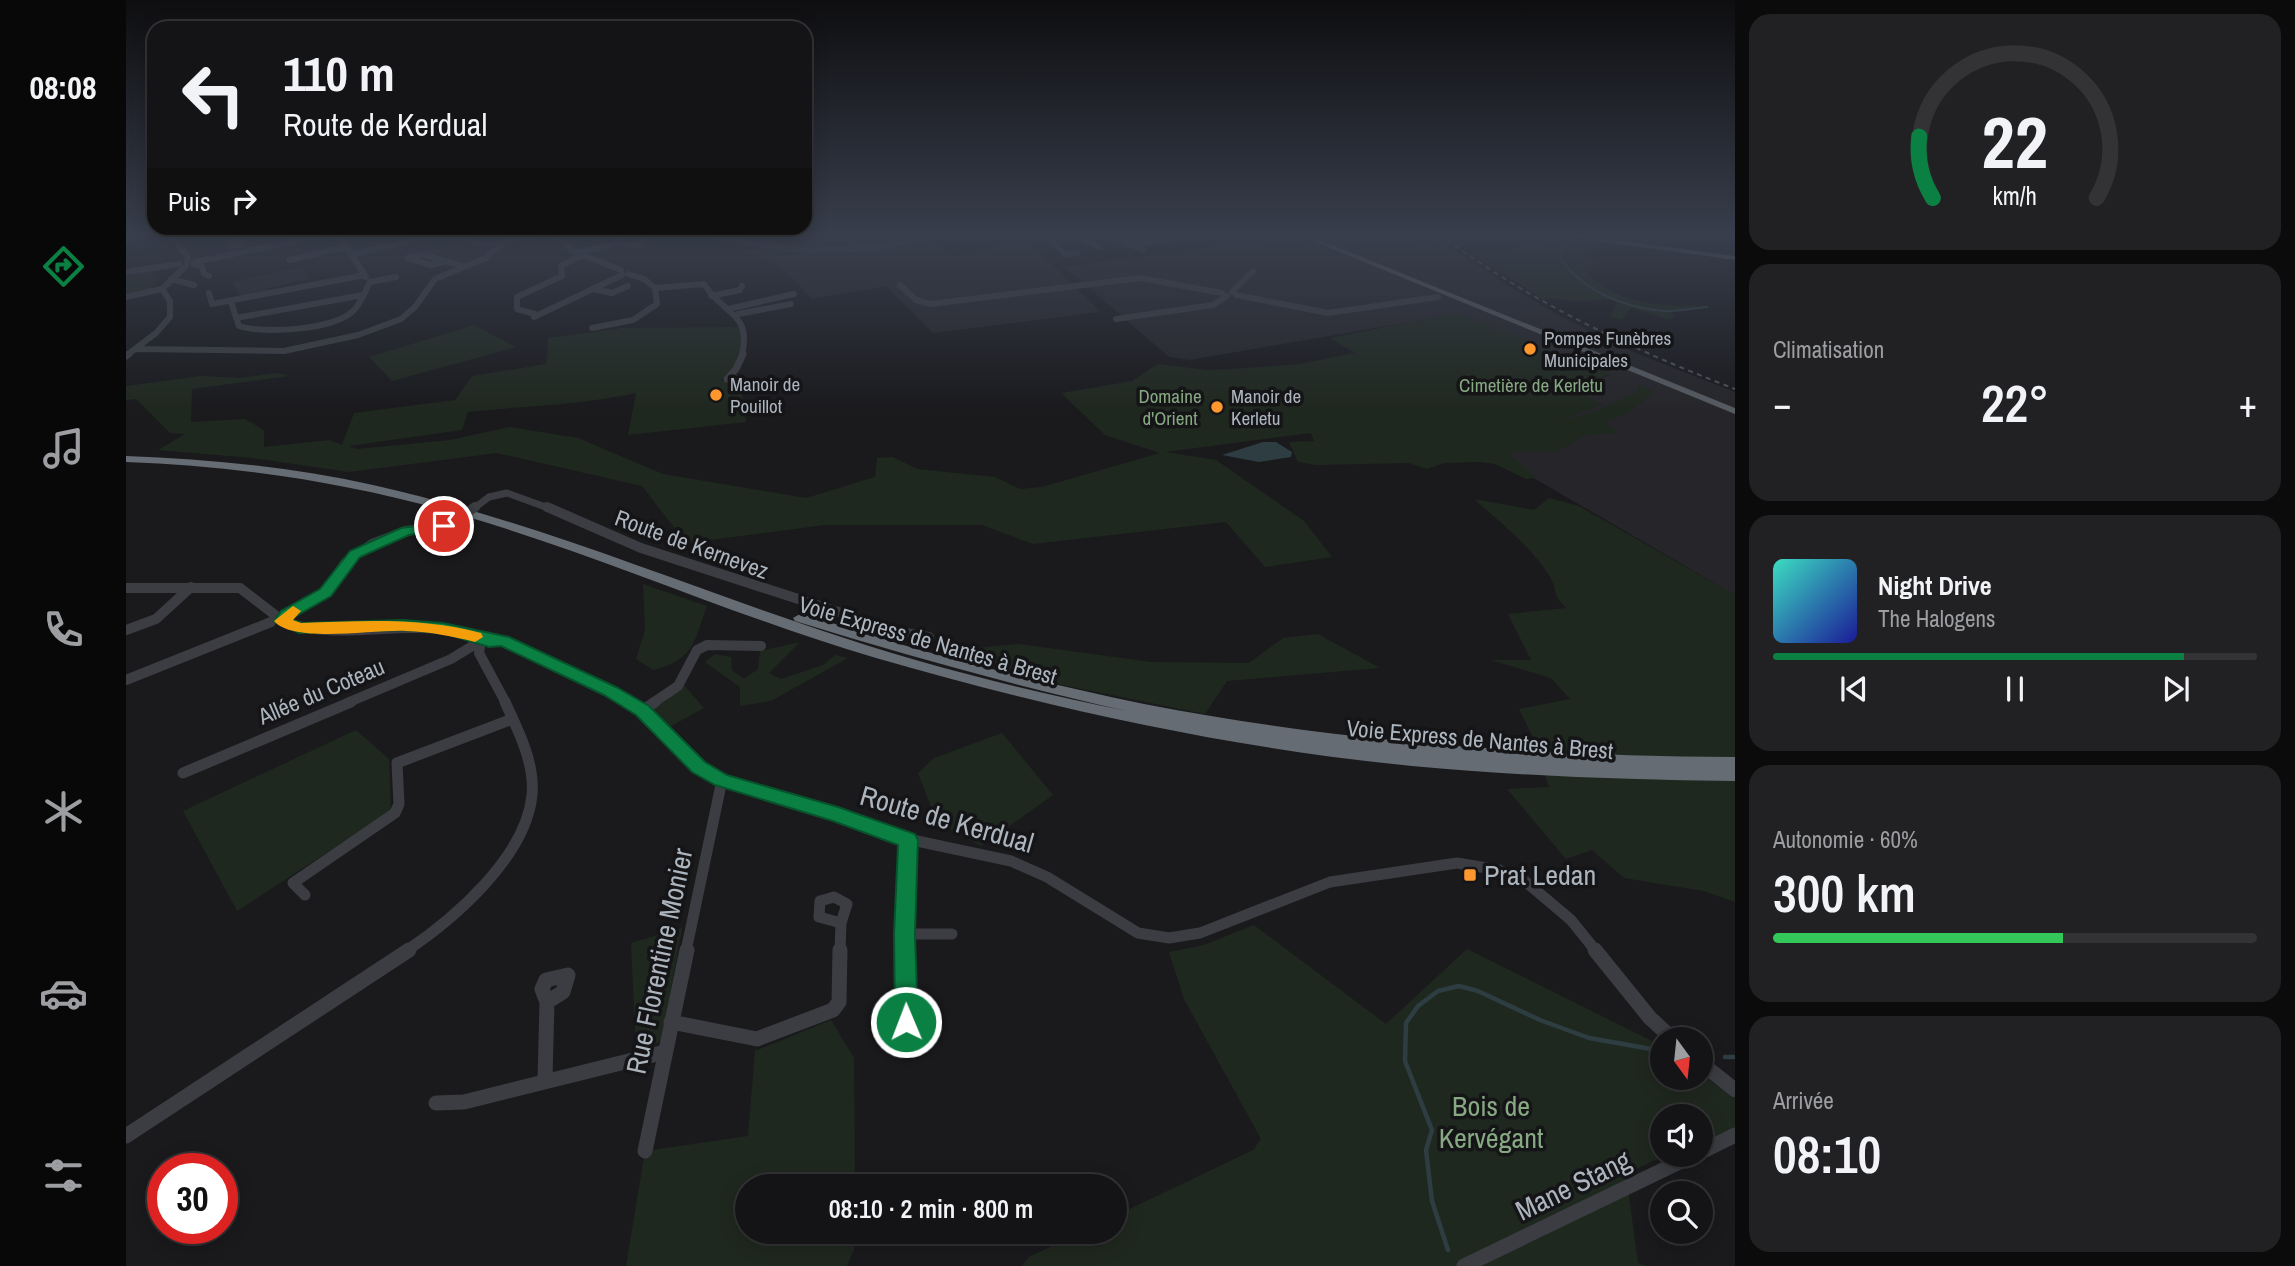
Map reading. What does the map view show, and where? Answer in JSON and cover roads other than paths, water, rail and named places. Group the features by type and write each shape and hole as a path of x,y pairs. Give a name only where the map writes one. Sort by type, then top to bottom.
{"highway":[{"name":"Voie Express de Nantes à Brest","path":"126,453 288,466 429,494 531,524 886,646 985,673 1126,705 1258,729 1413,748 1611,762 1735,763"},
{"name":"Voie Express de Nantes à Brest","path":"126,458 281,471 401,495 523,530 878,654 981,683 1135,717 1258,740 1465,764 1618,773 1735,775"}],"main road":[{"path":"1435,293 1735,411"}],"street":[{"path":"126,297 144,293"},
{"path":"126,356 170,317 170,301 165,293"},
{"path":"209,293 212,304 276,293"},
{"path":"136,349 269,352 314,346 358,335 401,319 415,307 425,293"},
{"path":"525,293 517,297 517,309 538,315"},
{"path":"530,319 585,293"},
{"path":"592,328 616,326 645,314 657,304 656,293"},
{"path":"708,293 738,314 791,304"},
{"path":"710,296 725,293"},
{"path":"909,293 916,300 930,304 1018,293"},
{"path":"1224,293 1328,313 1439,295"},
{"path":"1116,319 1213,305 1229,294"},
{"path":"232,302 239,326 254,330 328,321 352,313 363,295"},
{"path":"236,318 363,295"},
{"path":"728,309 794,295"},
{"path":"732,377 745,348 745,329 738,314"},
{"name":"Route de Kernevez","path":"279,618 326,592 345,563 372,544 406,531 452,523 489,497 507,493 525,497 641,548 874,624 929,637"},
{"path":"126,630 156,619 192,587"},
{"name":"Route de Kerdual","path":"126,588 240,588 279,618 299,628 403,625 443,628 480,642 503,641 610,691 642,711 699,767 722,780 838,814 884,834 1011,862 1047,877 1138,933 1169,938 1200,933 1330,882 1457,863 1499,870 1526,882 1571,920 1660,1027"},
{"path":"126,680 279,618"},
{"path":"126,1136 306,1019 450,919 466,905 517,838 528,814 532,778 512,719 479,653 480,642"},
{"name":"Allée du Coteau","path":"183,773 451,659 480,642"},
{"path":"642,711 678,686 697,650 707,645 761,646"},
{"path":"305,895 293,883 395,813 399,804 397,763 512,719"},
{"name":"Rue Florentine Monier","path":"645,1151 722,780"},
{"path":"906,1022 908,840"},
{"path":"671,1022 757,1039 833,1010 839,1002 841,923"},
{"path":"905,934 952,934"},
{"path":"545,1079 547,1002"},
{"path":"436,1104 464,1102 545,1079 665,1052"},
{"path":"1713,1073 1735,1090"},
{"path":"1713,1146 1735,1135"},
{"name":"Mane Stang","path":"1464,1266 1670,1167"}],"waterway":[{"path":"1601,293 1634,306 1663,311 1707,307"},
{"path":"1448,1250 1432,1201 1426,1150 1432,1130 1405,1061 1406,1023 1418,1006 1438,991 1459,986 1478,991 1540,1020 1589,1038 1650,1049"},
{"path":"1725,1057 1735,1057"}],"railway":[{"path":"1530,293 1619,340 1735,389"}],"place":[{"name":"Pompes Funèbres Municipales","path":"1530,349"},
{"name":"Manoir de Pouillot","path":"716,395"},
{"name":"Manoir de Kerletu","path":"1217,407"},
{"name":"Prat Ledan","path":"1470,875"}],"park label":[{"name":"Cimetière de Kerletu","path":"1531,385"},
{"name":"Domaine d'Orient","path":"1170,407"},
{"name":"Bois de Kervégant","path":"1491,1122"}]}
